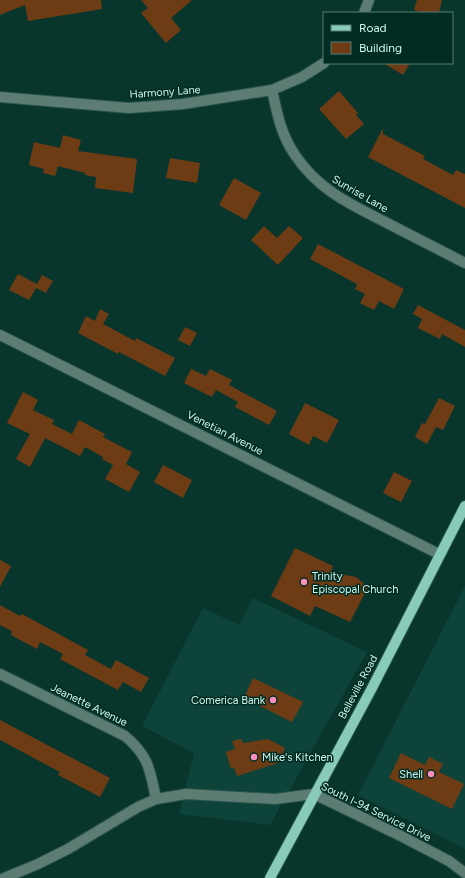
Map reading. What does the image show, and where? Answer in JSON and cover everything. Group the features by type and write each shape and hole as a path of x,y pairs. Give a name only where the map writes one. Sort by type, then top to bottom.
{"main road":[{"name":"Belleville Road","path":"270,878 372,688 439,554 465,506"}],"street":[{"path":"364,12 369,0"},
{"name":"Harmony Lane","path":"0,97 129,108 149,107 212,100 272,90 302,77 323,64"},
{"name":"Sunrise Lane","path":"272,90 278,117 287,142 302,165 320,185 342,200 465,263"},
{"name":"Venetian Avenue","path":"0,335 439,554"},
{"name":"Jeanette Avenue","path":"0,674 126,736 136,745 145,757 156,799"},
{"name":"South I-94 Service Drive","path":"4,878 38,864 68,849 124,815 156,799 186,794 275,799 314,794 449,861 465,873"}],"shaded area":[{"path":"465,586 465,849 358,795"},
{"path":"253,598 367,652 270,825 179,814 194,753 142,726 203,608 239,625"}],"building":[{"path":"0,0 101,0 102,9 28,21 25,5 0,15"},
{"path":"141,0 192,0 171,18 181,30 166,43 141,13 148,8"},
{"path":"417,0 442,0 439,12 422,12 414,10"},
{"path":"385,64 409,64 403,75"},
{"path":"339,91 358,113 356,115 364,124 346,139 319,109"},
{"path":"383,128 383,134 425,156 423,159 453,175 456,170 465,174 465,208 368,157"},
{"path":"63,135 81,140 78,151 137,159 133,193 95,188 96,177 85,175 85,173 58,166 55,176 43,173 44,169 29,165 34,142 60,148"},
{"path":"170,158 200,163 197,183 166,178"},
{"path":"234,178 261,193 246,220 219,205"},
{"path":"264,226 277,238 289,226 303,238 278,265 251,240"},
{"path":"318,244 404,289 394,309 379,301 374,310 360,303 365,294 355,289 357,284 310,259"},
{"path":"18,274 37,284 42,275 53,281 46,293 36,288 29,300 9,290"},
{"path":"418,305 465,330 465,347 442,334 440,339 418,328 422,319 413,314"},
{"path":"100,309 109,314 103,324 135,341 136,338 175,358 165,376 78,333 86,316 95,321"},
{"path":"185,327 197,333 190,346 178,340"},
{"path":"191,369 206,376 210,369 232,380 229,385 277,411 269,425 235,407 238,402 216,390 212,397 184,383"},
{"path":"23,392 38,400 33,410 54,420 52,424 72,434 79,420 105,434 103,437 132,452 126,464 140,472 129,492 105,479 113,465 102,459 103,457 85,447 80,456 45,438 30,467 16,459 30,434 7,423"},
{"path":"439,398 455,406 443,430 436,427 427,444 415,437 422,423 425,424"},
{"path":"305,403 339,420 327,443 313,436 309,445 289,434"},
{"path":"163,465 192,480 183,498 154,482"},
{"path":"394,472 412,481 401,502 383,493"},
{"name":"Trinity Episcopal Church","path":"295,548 333,566 331,572 356,577 368,587 350,622 315,606 310,616 271,596"},
{"path":"0,560 11,566 0,587"},
{"path":"0,605 20,616 22,614 88,650 85,655 111,669 116,660 149,678 141,692 123,682 118,690 60,659 63,654 40,642 37,649 11,635 12,631 0,625"},
{"name":"Comerica Bank","path":"253,678 303,702 292,722 244,698"},
{"path":"0,720 110,778 100,797 58,775 60,772 0,740"},
{"name":"Mike's Kitchen","path":"241,739 243,743 268,739 285,748 278,763 237,776 234,767 231,769 226,752 235,749 232,741"},
{"path":"401,753 425,765 429,757 443,764 439,772 464,784 452,809 389,778"}],"place":[{"name":"Trinity Episcopal Church","path":"304,582"},
{"name":"Comerica Bank","path":"273,700"},
{"name":"Mike's Kitchen","path":"254,757"},
{"name":"Shell","path":"431,774"}]}
